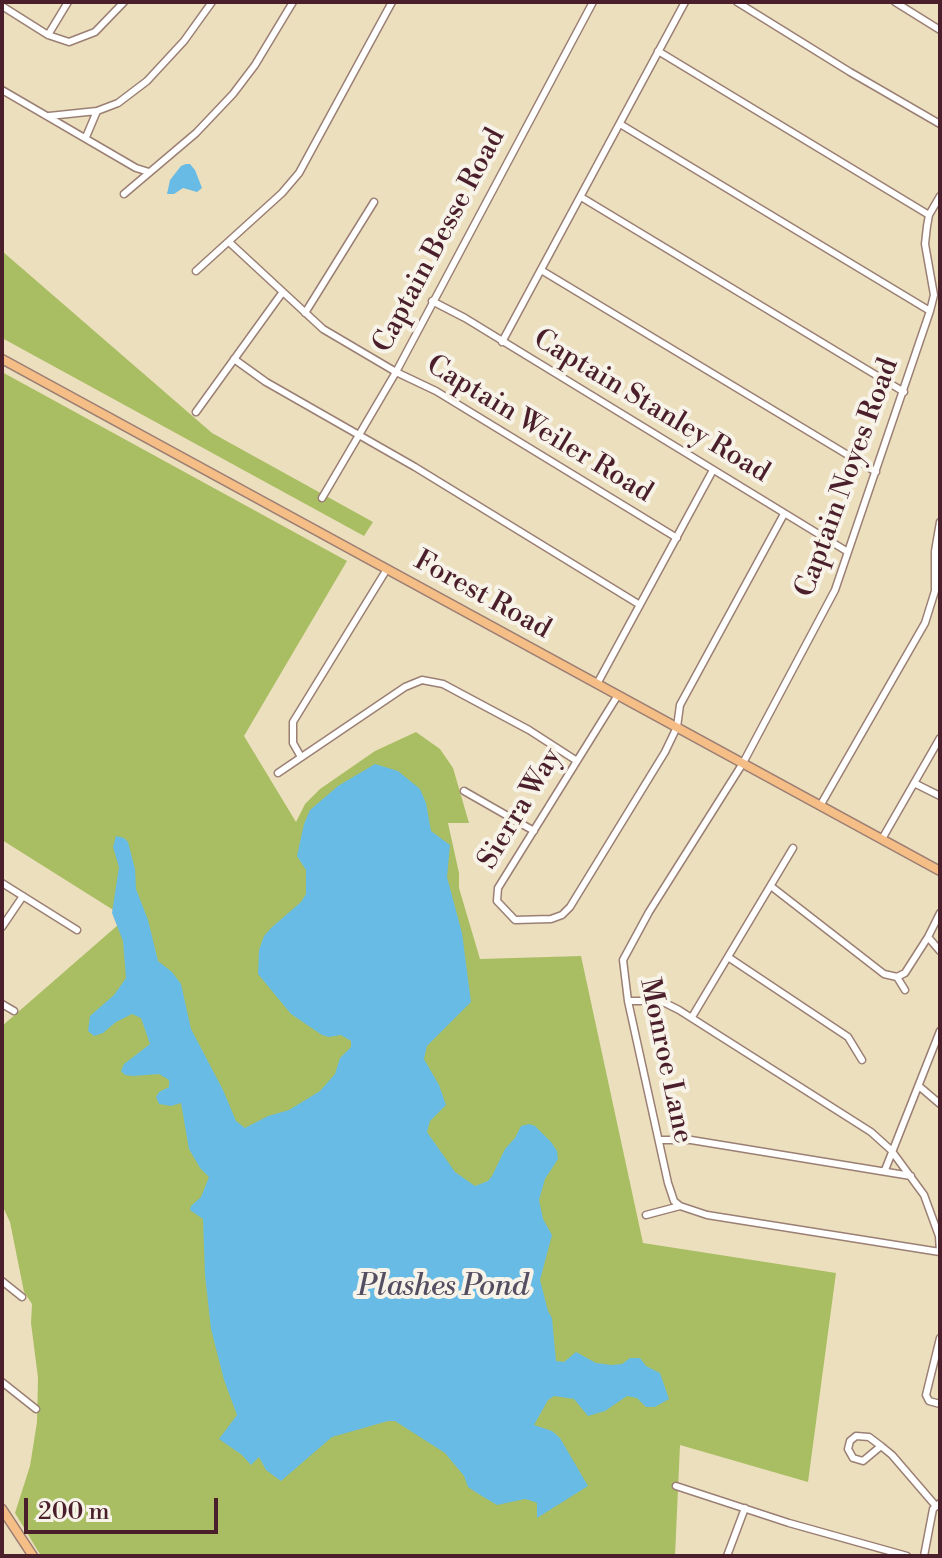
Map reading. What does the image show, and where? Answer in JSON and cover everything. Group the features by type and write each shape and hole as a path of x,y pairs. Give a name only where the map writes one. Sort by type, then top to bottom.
{"main road":[{"name":"Forest Road","path":"2,359 940,871"},
{"path":"2,1509 33,1556"}],"street":[{"path":"48,35 68,2"},
{"path":"2,6 65,42 83,39 105,23 124,2"},
{"path":"49,116 97,111 118,103 147,81 184,41 212,2"},
{"path":"124,194 196,133 233,94 255,65 293,2"},
{"path":"196,271 282,193 299,173 392,2"},
{"name":"Captain Besse Road","path":"322,498 396,372 593,2"},
{"path":"502,342 685,2"},
{"path":"737,2 940,124"},
{"path":"895,2 940,30"},
{"path":"658,51 929,215"},
{"path":"2,90 136,168 149,172"},
{"path":"86,137 97,111"},
{"path":"620,124 930,311"},
{"name":"Captain Noyes Road","path":"743,763 835,590 904,392 934,295 925,244 929,215 940,196"},
{"path":"581,197 904,392"},
{"path":"305,313 374,202"},
{"name":"Captain Weiler Road","path":"229,242 323,329 396,372 436,391 677,538"},
{"path":"541,270 876,472"},
{"path":"931,272 940,276"},
{"path":"934,295 940,289"},
{"path":"196,412 282,293"},
{"name":"Captain Stanley Road","path":"432,301 465,318 848,552"},
{"path":"234,359 266,382 361,435 640,605"},
{"path":"597,684 713,470"},
{"path":"677,727 680,705 784,514"},
{"path":"820,806 925,623 938,582 935,551 940,522"},
{"path":"301,757 293,743 293,722 387,569"},
{"path":"278,773 405,687 422,680 443,684 577,761"},
{"name":"Sierra Way","path":"618,695 503,879 496,896 509,916 520,921 558,917 570,907 665,752 677,727"},
{"path":"882,839 940,738"},
{"name":"Monroe Lane","path":"680,1206 672,1197 623,969 627,952 743,763"},
{"path":"914,783 940,796"},
{"path":"464,791 534,831"},
{"path":"692,1017 793,848"},
{"path":"2,883 77,930"},
{"path":"772,887 884,974 897,977 905,973 940,913"},
{"path":"2,927 23,896"},
{"path":"928,937 940,951"},
{"path":"728,957 848,1037 862,1060"},
{"path":"897,977 905,990"},
{"path":"628,1001 661,1001 692,1017 865,1127 891,1150 924,1195 939,1236 940,1252 707,1215 680,1206 646,1215"},
{"path":"2,1004 14,1011"},
{"path":"885,1170 940,1031"},
{"path":"920,1087 940,1104"},
{"path":"659,1140 691,1140 911,1176"},
{"path":"2,1281 22,1297"},
{"path":"940,1339 927,1389 928,1400 940,1404"},
{"path":"2,1382 36,1409"},
{"path":"881,1446 863,1461 853,1458 848,1449 851,1439 861,1435 881,1446 938,1504 924,1556"},
{"path":"676,1486 907,1556"},
{"path":"727,1556 745,1508"}],"green space":[{"path":"2,251 212,433 373,522 364,536 2,338"},
{"path":"2,372 347,561 244,736 296,822 305,804 320,789 375,751 416,732 440,749 453,768 469,823 448,823 459,873 459,888 480,959 581,956 643,1243 836,1273 808,1482 680,1445 675,1556 41,1556 15,1513 30,1466 37,1422 38,1378 31,1323 32,1304 24,1292 10,1222 2,1205 2,1026 126,918 2,840"}],"water":[{"path":"186,164 195,170 202,188 197,192 183,188 174,194 167,194 170,180"},
{"name":"Plashes Pond","path":"375,764 398,771 420,789 431,831 450,845 447,877 462,933 471,1002 427,1046 424,1059 446,1105 430,1121 427,1132 455,1172 475,1186 492,1176 521,1126 535,1126 551,1142 558,1159 545,1179 539,1200 543,1219 552,1235 540,1280 552,1318 556,1361 564,1362 576,1352 596,1363 612,1365 622,1364 630,1358 640,1358 646,1366 660,1373 669,1399 655,1407 646,1407 637,1398 627,1396 605,1411 588,1416 574,1399 554,1396 548,1400 534,1425 552,1431 560,1438 588,1486 537,1518 537,1503 525,1499 497,1505 468,1487 464,1476 445,1453 395,1421 332,1437 281,1481 266,1470 259,1457 251,1465 219,1439 237,1415 211,1329 203,1219 190,1210 201,1197 209,1177 189,1149 181,1103 171,1106 159,1104 156,1097 169,1087 169,1080 159,1074 133,1076 121,1071 124,1064 150,1044 141,1018 132,1014 94,1036 88,1031 90,1016 114,995 126,978 123,941 112,913 119,867 113,847 116,836 128,842 136,889 148,920 158,961 181,984 191,1029 236,1121 245,1128 289,1110 320,1091 335,1074 340,1058 351,1047 351,1041 341,1035 322,1035 291,1014 258,974 259,950 264,936 306,894 306,870 297,856 310,810 338,786"}]}
